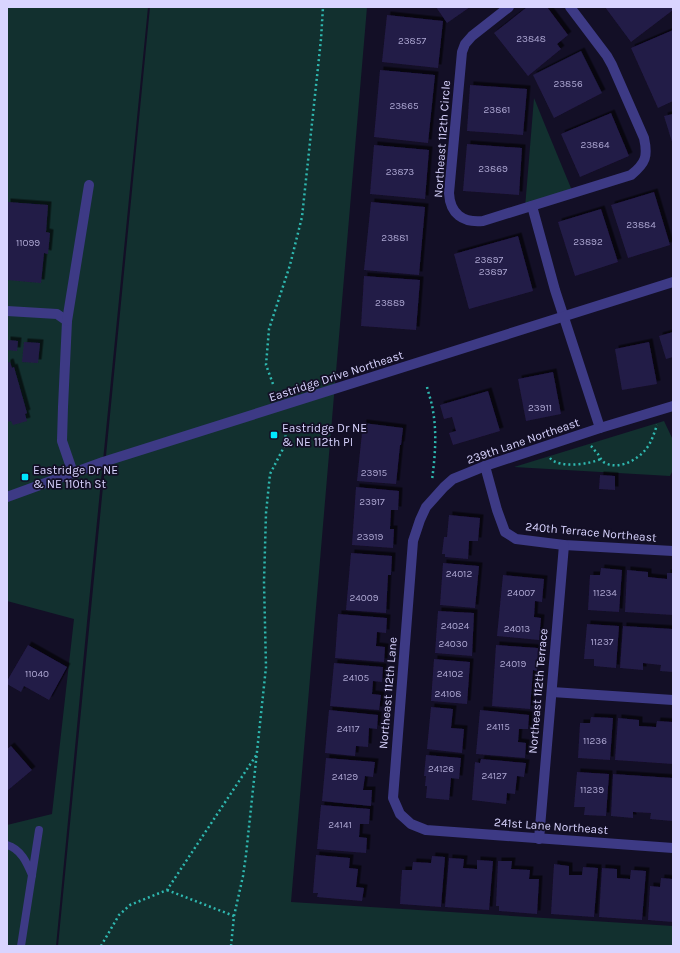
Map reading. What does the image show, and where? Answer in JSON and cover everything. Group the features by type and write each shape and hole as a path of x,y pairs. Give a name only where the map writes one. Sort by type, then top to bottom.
{"street":[{"name":"Northeast 112th Circle","path":"509,7 472,36 465,44 462,52 449,202 458,216 464,219 477,221 483,220 631,175 640,168 645,159 646,149 644,138 612,65 607,56 570,7"},
{"path":"73,473 62,441 62,407 67,321 89,185"},
{"path":"532,206 556,290 600,428"},
{"name":"Eastridge Drive Northeast","path":"7,497 103,462 673,282"},
{"path":"7,311 57,314 67,321"},
{"name":"239th Lane Northeast","path":"413,541 426,508 453,479 485,466 600,428 673,406"},
{"name":"240th Terrace Northeast","path":"485,466 505,532 516,539 564,545 673,551"},
{"name":"Northeast 112th Lane","path":"413,541 393,798 400,814 411,824 426,830"},
{"name":"Northeast 112th Terrace","path":"539,839 564,545"},
{"path":"552,692 673,700"},
{"name":"241st Lane Northeast","path":"426,830 673,848"}],"lane":[{"path":"21,946 39,830"},
{"path":"7,845 18,852 26,861 32,876"}],"path":[{"path":"273,384 266,366 269,329 290,265 302,217 323,7"},
{"path":"427,387 433,409 435,424 435,455 432,482"},
{"path":"588,444 603,462 616,465 624,464 633,461 644,452 650,444 657,423"},
{"path":"231,946 234,916 246,855 266,668 264,582 266,512 270,474 285,445 286,430"},
{"path":"549,456 552,460 558,463 578,464 601,459"},
{"path":"101,946 119,915 130,905 166,890 257,753"},
{"path":"166,890 234,916"}],"green space":[{"path":"7,7 148,7 56,946 7,946 7,825 52,814 74,619 7,601"},
{"path":"150,7 367,7 291,902 673,926 673,946 58,946"},
{"path":"534,98 573,193 525,208"},
{"path":"664,421 673,440 673,470 670,476 514,467"}],"building":[{"path":"436,7 470,7 447,23"},
{"path":"527,7 547,7 568,35 557,44 561,49 528,76 494,33"},
{"path":"605,7 671,7 673,10 631,42"},
{"path":"387,15 443,21 438,68 382,62"},
{"path":"673,30 673,101 658,108 631,48"},
{"path":"581,51 602,93 554,118 533,75"},
{"path":"380,70 435,75 428,143 374,137"},
{"path":"470,85 527,89 523,135 467,131"},
{"path":"611,113 629,156 580,177 561,134"},
{"path":"673,114 673,145 664,116"},
{"path":"467,144 522,148 519,195 463,191"},
{"path":"374,145 429,150 425,199 370,194"},
{"path":"654,192 670,245 628,258 611,205"},
{"path":"7,202 48,205 46,232 50,233 48,254 44,253 41,283 7,280"},
{"path":"371,202 425,207 419,275 364,270"},
{"path":"601,209 618,262 575,276 558,222"},
{"path":"518,236 533,291 469,309 454,254"},
{"path":"364,276 420,280 416,330 361,326"},
{"path":"673,332 673,357 666,359 659,336"},
{"path":"7,340 18,341 17,351 7,350"},
{"path":"24,342 40,343 38,363 22,362"},
{"path":"649,342 657,384 622,390 615,349"},
{"path":"10,362 12,368 14,367 27,413 25,414 27,421 13,425 11,421 7,422 7,363"},
{"path":"553,372 561,414 526,421 518,379"},
{"path":"488,391 500,431 453,445 449,433 456,431 452,417 444,419 440,405"},
{"path":"363,423 403,428 396,484 357,481"},
{"path":"600,475 615,476 615,490 599,489"},
{"path":"356,487 399,491 398,510 391,510 390,529 394,529 393,548 352,545"},
{"path":"449,515 480,518 478,541 469,541 468,559 445,557 445,554 442,554 444,537 447,537"},
{"path":"351,553 392,556 391,575 388,575 386,613 346,610"},
{"path":"443,563 479,566 475,608 440,605"},
{"path":"601,568 622,570 619,612 588,610 590,575 600,575"},
{"path":"627,570 648,572 648,577 667,579 667,573 673,573 673,615 625,612"},
{"path":"503,575 544,579 542,602 535,601 534,617 541,618 539,640 497,636"},
{"path":"438,611 474,613 472,656 435,653"},
{"path":"338,614 387,618 386,633 377,632 376,646 385,647 384,662 335,658"},
{"path":"587,624 619,626 616,668 594,666 594,659 584,659"},
{"path":"623,626 673,629 673,672 660,671 661,665 643,663 643,670 620,668"},
{"path":"28,645 67,667 49,700 24,686 21,692 7,684 7,681"},
{"path":"496,645 538,648 537,671 533,670 530,709 492,706"},
{"path":"434,659 470,662 467,704 431,701"},
{"path":"334,663 383,667 382,682 373,681 372,694 381,695 379,710 330,706"},
{"path":"431,707 453,709 451,728 464,729 462,753 427,749"},
{"path":"329,710 378,715 377,729 369,728 368,747 356,746 355,756 325,753"},
{"path":"480,710 529,715 528,729 519,729 518,742 526,743 525,758 476,754"},
{"path":"591,717 613,718 610,760 578,758 580,723 590,723"},
{"path":"618,718 639,720 639,726 656,727 657,721 673,722 673,764 615,760"},
{"path":"11,746 32,770 7,791 7,749"},
{"path":"426,755 461,758 459,779 451,778 449,800 426,798 427,786 425,786 426,776 424,776"},
{"path":"326,758 375,762 373,777 365,776 363,790 372,790 371,806 322,801"},
{"path":"481,759 526,763 524,777 517,776 515,794 507,793 506,804 472,800 475,762 480,763"},
{"path":"577,772 609,774 606,816 584,815 585,807 574,807"},
{"path":"613,774 673,778 672,821 650,819 651,813 633,812 633,818 611,816"},
{"path":"321,805 370,809 369,824 360,824 359,837 367,838 366,853 317,849"},
{"path":"316,855 350,858 349,868 358,869 356,887 364,888 362,901 317,897 318,893 313,893"},
{"path":"432,856 445,857 441,907 400,904 402,870 412,870 413,862 431,863"},
{"path":"449,858 464,859 463,868 477,869 477,860 493,861 489,910 445,907"},
{"path":"498,861 512,861 511,869 530,870 529,879 539,879 537,914 499,911 499,906 496,906"},
{"path":"554,864 569,866 569,875 582,875 583,867 598,868 594,917 551,914"},
{"path":"602,868 617,869 617,878 630,879 631,870 646,871 642,920 599,917"},
{"path":"661,878 673,879 673,922 648,920 650,886 660,887"}],"place":[{"name":"Eastridge Dr NE & NE 112th Pl","path":"274,435"},
{"name":"Eastridge Dr NE & NE 110th St","path":"25,477"}]}
